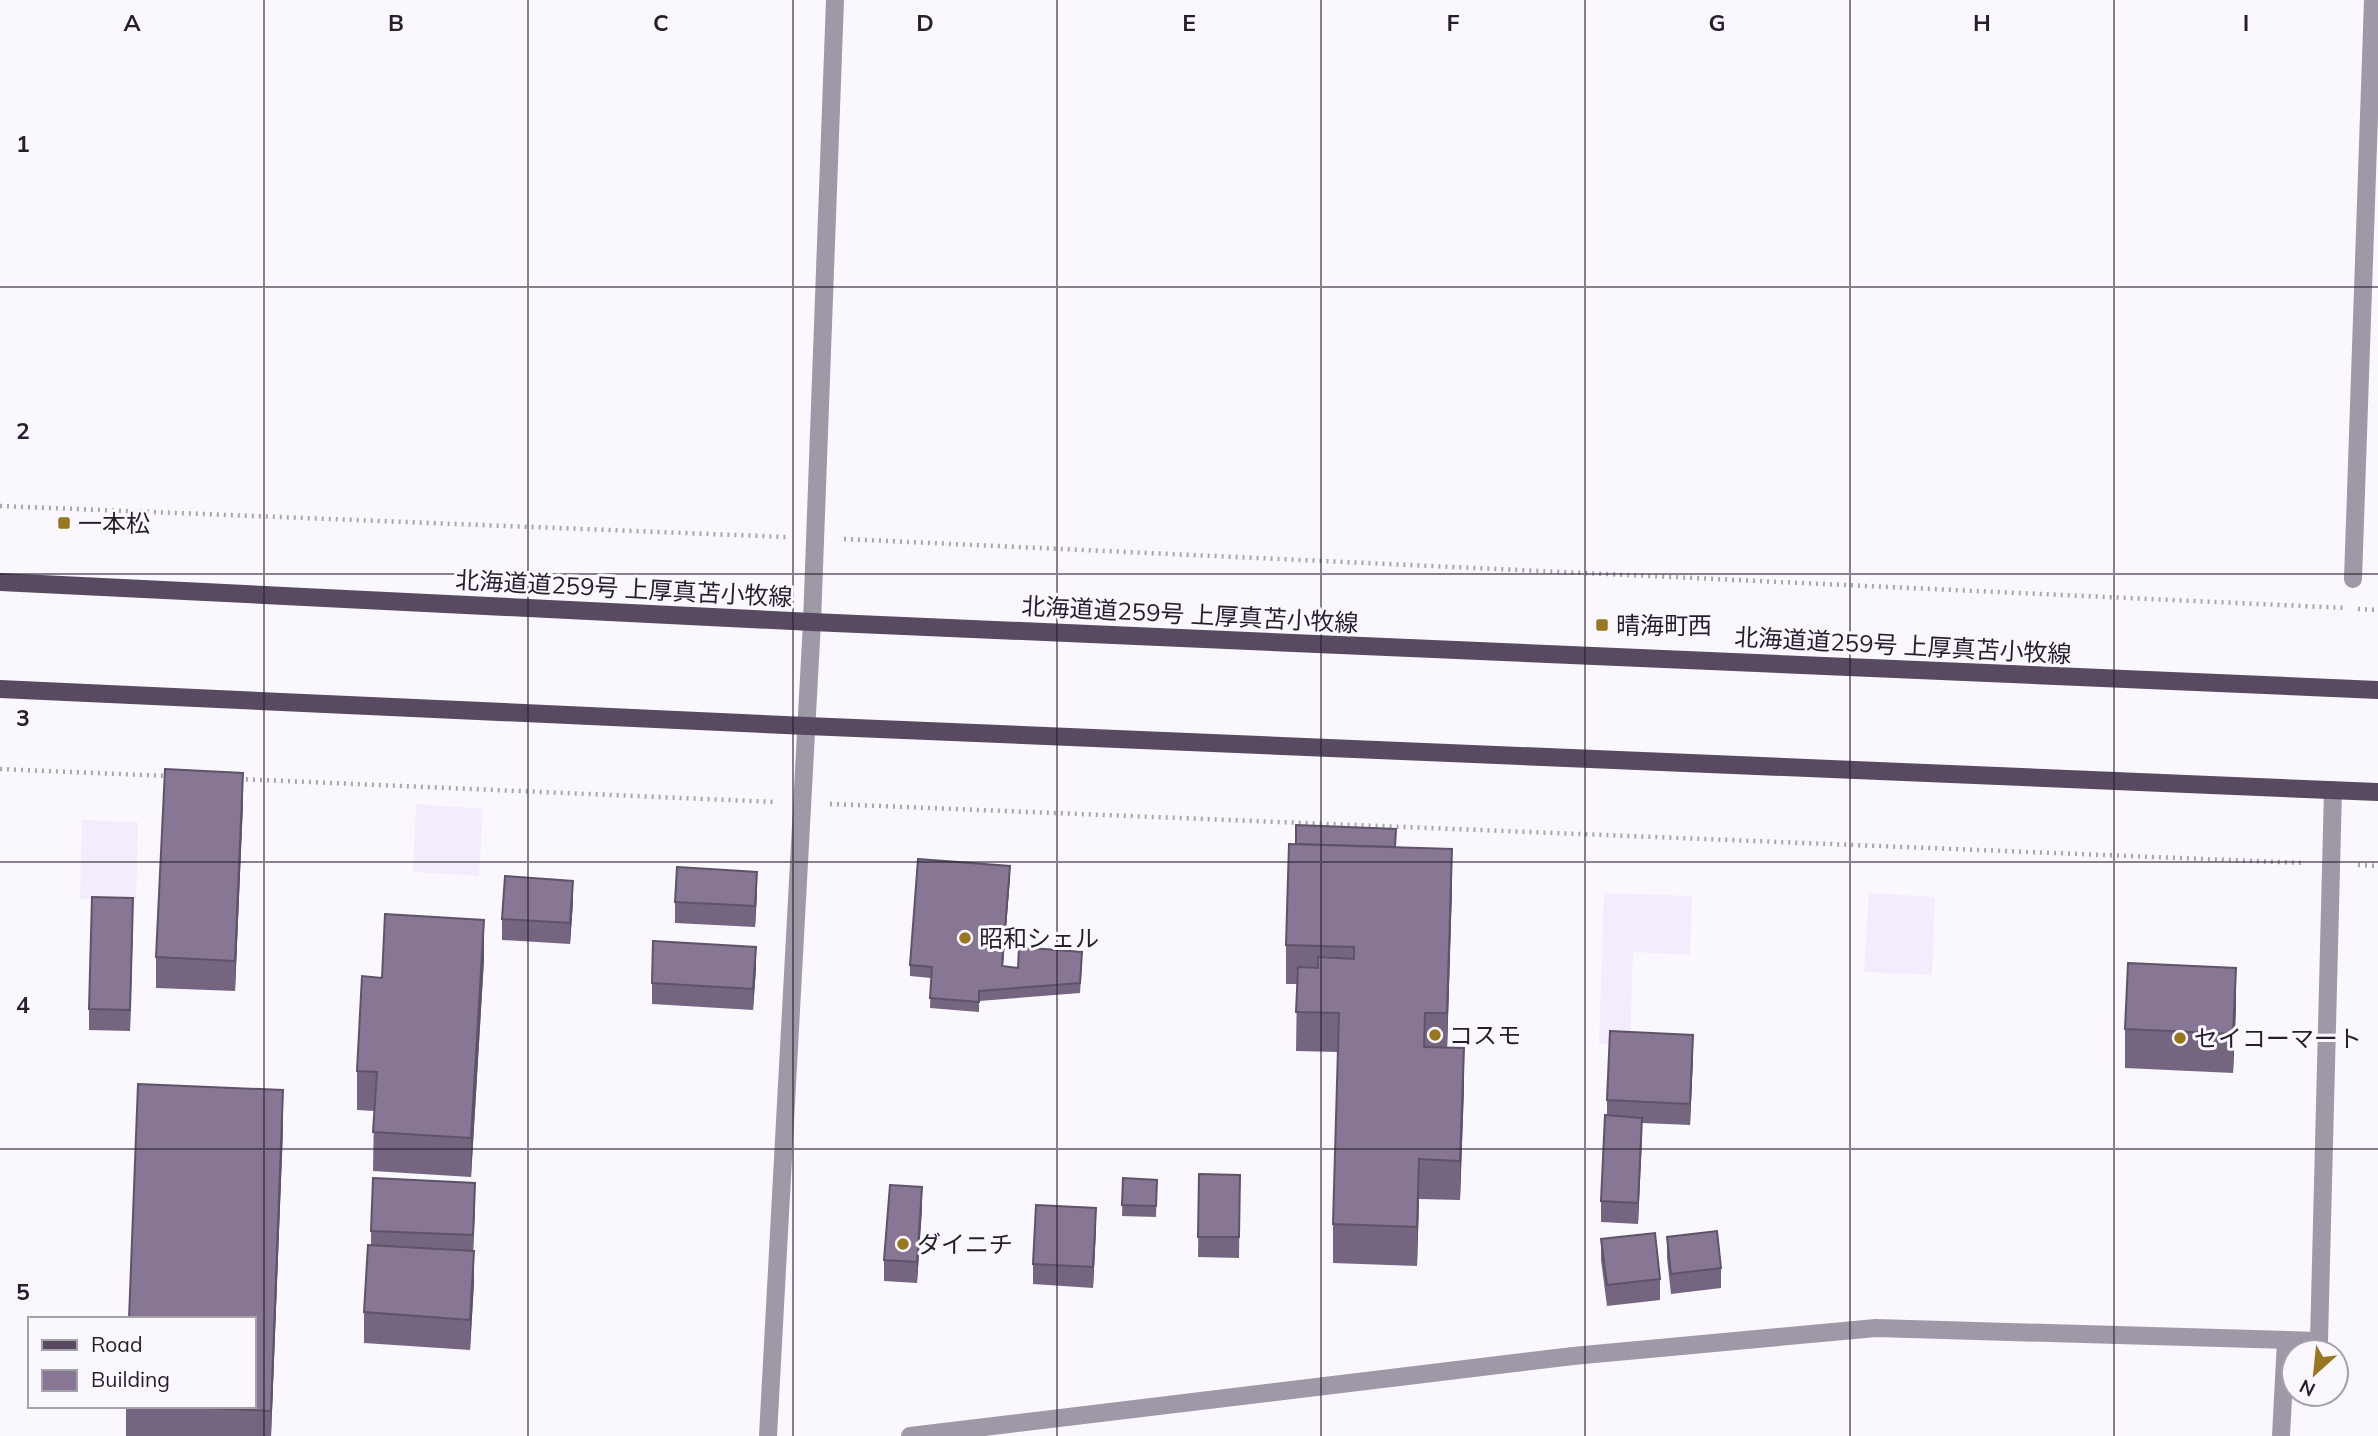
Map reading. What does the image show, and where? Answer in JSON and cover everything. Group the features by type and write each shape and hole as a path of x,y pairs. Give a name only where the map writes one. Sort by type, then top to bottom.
{"main road":[{"name":"北海道道259号 上厚真苫小牧線","path":"0,582 812,622 2378,690"},
{"path":"0,689 2378,792"}],"street":[{"path":"768,1436 812,622 835,0"},
{"path":"2353,579 2373,0"},
{"path":"2319,1338 2333,790"},
{"path":"910,1436 1573,1356 1876,1328 2280,1340"},
{"path":"2281,1436 2282,1408"}],"path":[{"path":"0,506 815,538 2378,610"},
{"path":"0,769 180,776"},
{"path":"235,779 2378,866"}],"shaded area":[{"path":"416,804 483,809 479,876 413,872"},
{"path":"82,820 138,822 136,900 80,899"},
{"path":"1604,893 1692,896 1690,955 1633,952 1630,1045 1599,1044"},
{"path":"1869,893 1935,897 1932,975 1864,972"}],"building":[{"path":"165,769 243,773 235,961 156,957"},
{"path":"1296,825 1396,829 1395,847 1296,844"},
{"path":"1289,844 1452,849 1447,1013 1425,1013 1424,1047 1464,1048 1460,1161 1419,1159 1417,1227 1333,1224 1339,1013 1296,1012 1298,967 1318,968 1318,957 1354,959 1354,947 1286,945"},
{"path":"918,859 1010,866 1002,966 1018,968 1019,947 1082,952 1080,983 979,991 979,1002 930,998 932,967 910,965"},
{"path":"677,867 757,872 755,906 675,902"},
{"path":"505,876 573,881 570,923 502,919"},
{"path":"92,897 133,898 130,1010 89,1009"},
{"path":"385,914 484,920 471,1138 373,1132 377,1072 357,1071 362,976 382,978"},
{"path":"653,941 756,947 753,989 652,983"},
{"path":"2128,963 2236,968 2233,1034 2125,1029"},
{"path":"1610,1031 1693,1035 1690,1104 1607,1100"},
{"path":"138,1084 283,1090 271,1411 205,1408 256,1408 256,1317 129,1317"},
{"path":"1605,1115 1642,1118 1638,1203 1601,1201"},
{"path":"1199,1174 1240,1175 1239,1237 1198,1237"},
{"path":"373,1178 475,1183 473,1235 371,1231"},
{"path":"1123,1178 1157,1180 1156,1206 1122,1205"},
{"name":"ダイニチ","path":"890,1185 922,1187 917,1262 884,1260"},
{"path":"1036,1205 1096,1208 1093,1267 1033,1264"},
{"path":"1717,1231 1721,1268 1671,1274 1667,1237"},
{"path":"1655,1233 1660,1279 1607,1285 1601,1239"},
{"path":"368,1245 474,1251 470,1320 364,1312"}],"place":[{"name":"一本松","path":"64,523"},
{"name":"晴海町西","path":"1602,625"},
{"name":"昭和シェル","path":"965,938"},
{"name":"コスモ","path":"1435,1035"},
{"name":"セイコーマート","path":"2180,1038"},
{"name":"ダイニチ","path":"903,1244"}]}
